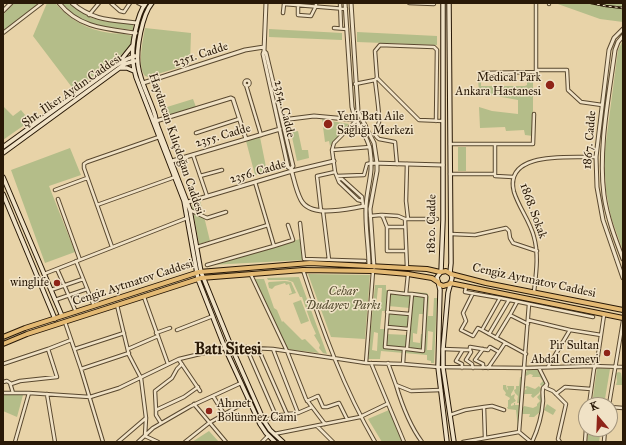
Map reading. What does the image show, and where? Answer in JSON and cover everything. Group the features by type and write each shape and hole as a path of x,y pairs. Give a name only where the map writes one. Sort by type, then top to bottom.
{"main road":[{"name":"Haydarcan Kılıçdoğan Caddesi","path":"152,3 143,19 138,56 143,83 155,113 156,121 188,202 204,278 231,346 264,421 268,428 283,442"},
{"name":"1820. Cadde","path":"443,3 443,220 441,272 437,277 440,290 438,367 447,442"},
{"name":"1820. Cadde","path":"449,3 450,273 452,278 450,284 443,349 443,368 454,442"},
{"name":"Haydarcan Kılıçdoğan Caddesi","path":"145,4 137,23 132,56 138,85 184,201 198,279 225,348 248,400 260,424 268,436 275,442"},
{"path":"116,67 128,53 134,42"},
{"path":"132,56 138,56"},
{"name":"Şht. İlker Aydın Caddesi","path":"3,153 132,56"},
{"path":"133,61 138,61"},
{"name":"Şht. İlker Aydın Caddesi","path":"116,67 133,61"},
{"path":"116,67 127,68 134,71"},
{"path":"138,85 143,83"},
{"name":"Şht. İlker Aydın Caddesi","path":"3,147 45,120"},
{"path":"3,177 62,316"},
{"path":"3,194 55,319"},
{"name":"Cengiz Aytmatov Caddesi","path":"3,337 62,316 196,273 310,263 348,263 432,278 443,286 450,284 623,319"},
{"name":"Cengiz Aytmatov Caddesi","path":"3,344 27,334 198,279 303,270 407,268 441,272 446,271 486,283 623,310"},
{"path":"225,348 231,346"}],"street":[{"path":"3,11 11,3"},
{"path":"3,33 42,3"},
{"path":"59,3 73,17 89,25 101,29 136,33"},
{"path":"72,3 89,15 98,18 137,23"},
{"path":"89,15 99,3"},
{"path":"111,3 120,11 124,12 130,3"},
{"path":"138,3 145,4"},
{"name":"2354. Cadde","path":"266,3 263,54 288,167 292,170"},
{"path":"340,3 341,28"},
{"path":"346,3 353,112 370,147 372,163 372,171 365,206 372,268"},
{"path":"350,3 358,110 374,143 377,163 377,171 370,205 372,268 366,363"},
{"path":"409,3 434,4"},
{"path":"536,3 536,70"},
{"path":"283,13 284,4 305,4 346,8"},
{"path":"298,5 298,15 311,16 316,5"},
{"path":"334,28 347,29"},
{"name":"1867. Cadde","path":"623,29 616,35 609,47 596,157 597,187 602,217 623,278"},
{"name":"1867. Cadde","path":"623,36 618,42 615,50 601,157 604,195 608,215 623,259"},
{"path":"397,164 395,142 379,139 374,130 379,122 375,51 380,45 436,48 436,121"},
{"name":"2354. Cadde","path":"264,49 282,120 292,170 301,201 310,208 322,211"},
{"name":"2351. Cadde","path":"143,83 246,50 264,49"},
{"path":"482,73 567,70 568,90 581,102 608,106"},
{"path":"355,84 376,79"},
{"path":"376,79 419,120 443,121"},
{"path":"246,86 262,135"},
{"path":"156,121 231,98 233,99 246,139"},
{"path":"450,144 533,144 534,114"},
{"path":"278,121 314,116 357,122"},
{"path":"196,133 239,119"},
{"path":"362,120 357,122 334,143 332,150 335,172 338,178 342,179 362,197 362,201 365,206"},
{"name":"2355. Cadde","path":"172,161 280,129"},
{"path":"112,247 87,178 84,164 159,137"},
{"path":"494,174 495,144"},
{"path":"332,150 370,147"},
{"path":"193,154 207,196"},
{"path":"596,157 601,157"},
{"name":"1868. Sokak","path":"534,292 536,251 532,230 514,193 513,177 523,165 535,160 596,157"},
{"name":"2356. Cadde","path":"188,202 292,170 334,162"},
{"path":"338,178 364,175 368,164 372,163 442,165"},
{"path":"407,164 407,219 405,226 407,268"},
{"path":"200,176 222,170"},
{"path":"330,260 317,176 335,172"},
{"path":"450,174 494,174 496,177 513,177"},
{"path":"97,205 175,177"},
{"path":"55,190 87,178"},
{"path":"255,182 274,246"},
{"path":"58,199 80,260"},
{"path":"322,211 365,206"},
{"path":"190,210 207,218 226,212"},
{"path":"370,216 381,215 398,216 407,219 437,219"},
{"path":"381,215 387,228 387,251 406,251"},
{"path":"44,274 188,218"},
{"path":"300,223 304,259 330,260 348,263 365,261"},
{"path":"197,247 268,225"},
{"path":"208,265 293,240 288,225"},
{"path":"387,228 405,226"},
{"path":"450,234 475,234 506,228 509,231 510,238 513,243 536,251"},
{"path":"76,261 94,306"},
{"path":"57,269 76,312"},
{"path":"303,270 317,314 334,357 360,417 375,442"},
{"path":"406,294 408,274"},
{"path":"251,275 287,351 307,401 325,424"},
{"path":"51,290 83,279"},
{"path":"466,287 465,292 593,317"},
{"path":"55,300 87,289"},
{"path":"389,292 412,294 426,296 423,351 385,347 389,292"},
{"path":"473,293 463,313 466,321 461,330 473,336 478,328 526,354"},
{"path":"403,364 409,329 412,294"},
{"path":"144,296 168,364"},
{"path":"482,330 500,298"},
{"path":"489,334 509,300"},
{"path":"496,338 518,302"},
{"path":"519,432 529,304"},
{"path":"117,305 129,353 141,378 146,418 145,436"},
{"path":"387,312 410,314"},
{"path":"590,397 604,314"},
{"path":"510,315 528,324"},
{"path":"177,330 213,316"},
{"path":"610,397 623,319"},
{"path":"528,320 601,336"},
{"path":"65,322 103,442"},
{"path":"387,327 409,329"},
{"path":"156,333 170,328"},
{"path":"547,368 570,330"},
{"path":"74,349 124,333"},
{"path":"128,349 158,336"},
{"path":"3,364 71,340"},
{"path":"488,368 505,343"},
{"path":"231,346 273,349 366,363 388,363 443,368 623,367"},
{"path":"246,347 276,416"},
{"path":"473,368 472,364 466,360 471,352 470,347 488,350 490,347 499,352"},
{"path":"3,393 90,397 119,388 179,360 225,348"},
{"path":"258,348 287,414"},
{"path":"3,382 7,381 11,384 20,381 57,377 48,349"},
{"path":"273,349 298,413"},
{"path":"443,349 470,350"},
{"path":"483,349 475,360 483,364 483,368"},
{"path":"462,350 456,361 462,364 462,368"},
{"path":"81,369 129,353"},
{"path":"179,360 200,391"},
{"path":"371,363 404,442"},
{"path":"388,363 401,401 416,434 422,442"},
{"path":"160,423 156,415 155,392 172,378 182,364"},
{"path":"539,368 547,384 546,388 553,391 566,404 558,439 560,442"},
{"path":"138,442 160,423 194,404 241,383"},
{"path":"11,384 13,393"},
{"path":"463,442 519,432 532,442 539,425 543,400 543,388 547,384"},
{"path":"396,385 411,391 440,390"},
{"path":"156,410 184,397 198,387"},
{"path":"556,394 565,387 591,389"},
{"path":"15,442 29,393"},
{"path":"47,394 54,442"},
{"path":"212,396 224,414"},
{"path":"307,401 318,396 323,407 339,403 347,419"},
{"path":"185,442 209,423 248,400"},
{"path":"194,404 226,442"},
{"path":"274,434 360,417 387,404"},
{"path":"450,415 465,410 492,406 504,410"},
{"path":"264,421 276,416 298,413 312,407"},
{"path":"484,407 485,438"},
{"path":"118,442 146,418"},
{"path":"317,426 333,442"},
{"path":"145,436 158,442"},
{"path":"262,442 268,436"}],"green space":[{"path":"14,3 39,3 3,31 3,15"},
{"path":"47,3 55,3 73,19 87,27 102,32 127,34 132,36 131,45 117,59 74,90 33,36"},
{"path":"62,3 67,3 88,16 96,19 133,24 133,30 92,25 76,17"},
{"path":"555,3 623,3 623,22 600,19"},
{"path":"145,28 191,33 190,64 148,77 145,76 141,66 141,60"},
{"path":"269,29 342,33 342,40 269,37"},
{"path":"357,32 437,36 437,45 357,42"},
{"path":"623,40 623,251 611,217 606,191 604,157 618,50"},
{"path":"527,75 533,75 533,136 525,135 524,130 506,131 505,127 480,128 479,107 492,111 518,114 518,100 479,93 478,78 481,76 481,86 525,86 527,85"},
{"path":"193,99 196,107 166,116 164,110 167,107"},
{"path":"3,106 13,116 21,110 30,121 3,140"},
{"path":"322,119 326,120 326,127 330,127 331,121 349,124 330,146 329,141 325,142"},
{"path":"298,131 302,150 308,150 309,158 297,161 291,132"},
{"path":"260,137 267,172 255,175 246,141"},
{"path":"458,147 466,147 466,171 458,171"},
{"path":"70,148 81,175 49,186 75,252 45,263 11,170"},
{"path":"200,200 210,241 199,244 192,205 193,202"},
{"path":"300,239 303,260 210,265"},
{"name":"Cehar Dudayev Parkı","path":"308,274 370,275 365,339 331,337"},
{"path":"299,277 327,354 323,353 319,348 320,345 314,335 316,334 302,297 300,297 293,282 287,280 268,280 267,278"},
{"path":"254,279 264,279 274,308 277,310 282,322 283,321 302,340 305,339 319,353 286,349"},
{"path":"269,282 291,282 296,293 289,295 292,293 289,284 286,285 285,283 275,286 272,289 269,288"},
{"path":"375,285 386,285 386,290 427,293 429,297 428,316 433,316 434,298 437,298 434,363 427,360 427,355 381,351 380,359 368,359","holes":["378,288 382,288 381,306 376,306","388,306 410,308 410,314 388,312","382,311 386,311 387,327 409,329 408,335 386,334 384,329 380,329","419,314 425,314 423,334 421,334 420,343 413,342 413,333 417,334","428,331 433,332 432,350 427,350","374,332 378,333 377,351 372,350"]},
{"path":"301,300 309,321 301,324 293,303"},
{"path":"597,368 610,369 605,397 593,397"},
{"path":"528,369 539,370 546,384 541,386 540,384 543,381 540,377 532,377 533,375 530,374 526,376 525,374"},
{"path":"616,373 621,373 623,385 616,385"},
{"path":"520,377 523,377 518,428 516,410 508,409 508,400 510,398 505,395 506,393 503,389 503,385 506,385 507,390 507,386 514,386 511,396 515,394 514,398 516,401 511,404 511,406 514,405 514,403 515,405 519,405 519,403 517,403 518,396 514,390 516,389 516,386 519,386"},
{"path":"527,386 535,389 539,386 541,389 533,398 531,396 532,394 524,394 525,390 527,389 525,387"},
{"path":"540,394 542,400 541,411 534,417 529,417 530,414 522,414 522,409 524,406 533,408 537,406 540,401 537,397"},
{"path":"3,395 23,395 17,417 3,411"},
{"path":"547,404 556,410 553,415 544,410"},
{"path":"389,410 402,442 382,442 368,419"},
{"path":"209,431 219,442 192,442"},
{"path":"588,437 600,437 599,442 587,442"}],"railway":[{"path":"591,3 623,8"}],"place":[{"name":"Medical Park Ankara Hastanesi","path":"550,85"},
{"name":"Yeni Batı Aile Sağlığı Merkezi","path":"328,124"},
{"name":"winglife","path":"57,283"},
{"name":"Pir Sultan Abdal Cemevi","path":"607,353"},
{"name":"Ahmet Bölünmez Cami","path":"209,411"}],"district":[{"name":"Batı Sitesi","path":"228,350"}]}
